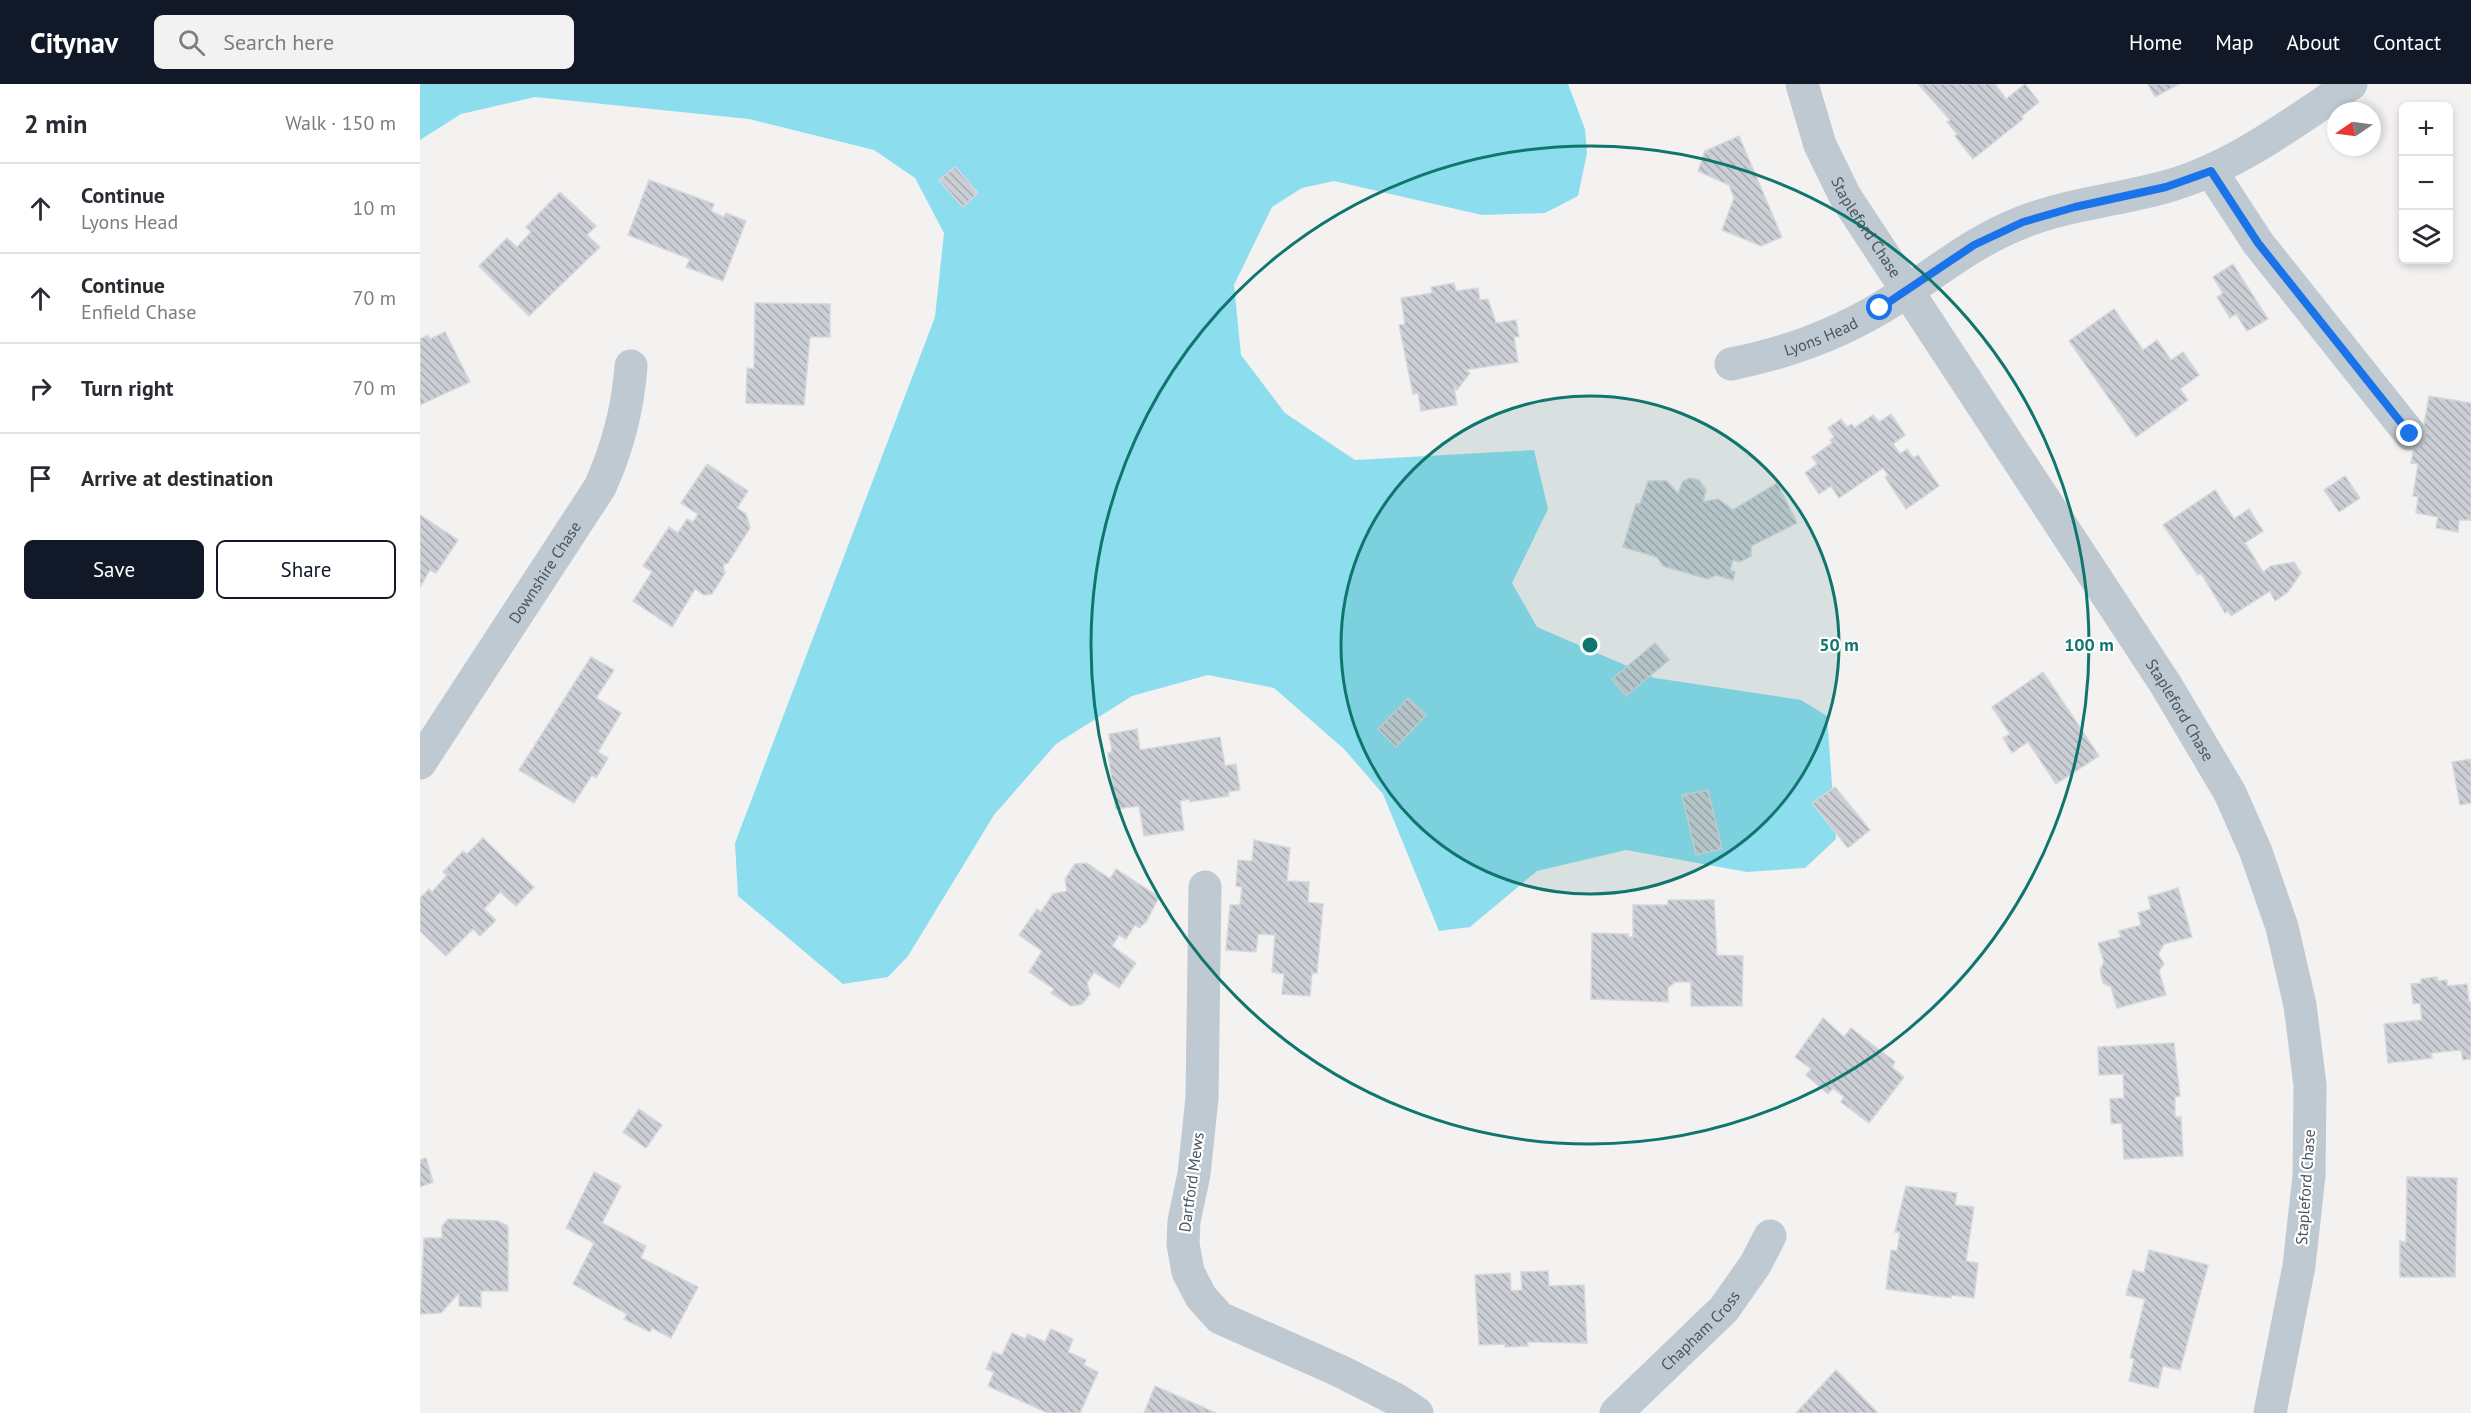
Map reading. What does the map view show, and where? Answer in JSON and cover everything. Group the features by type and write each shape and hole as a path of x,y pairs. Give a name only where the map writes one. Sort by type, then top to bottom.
{"street":[{"name":"Stapleford Chase","path":"1802,84 1820,145 1845,196 2178,704 2230,793 2256,852 2282,927 2300,1005 2310,1085 2309,1176 2299,1266 2270,1413"},
{"name":"Lyons Head","path":"1731,364 1776,355 1830,335 1880,308 1974,245 2023,222 2075,207 2166,187 2211,171 2258,146 2351,84"},
{"path":"2211,171 2258,243 2410,434"},
{"name":"Downshire Chase","path":"420,763 600,487 615,454 629,402 631,366"},
{"name":"Dartford Mews","path":"1205,887 1202,1098 1194,1174 1183,1232 1188,1272 1201,1297 1220,1318 1340,1371 1397,1400 1417,1413"},
{"name":"Chapham Cross","path":"1616,1413 1724,1308 1755,1265 1770,1236"}],"water":[{"path":"420,84 1568,84 1585,129 1587,153 1578,196 1545,213 1482,215 1334,181 1302,188 1272,207 1234,285 1241,355 1285,413 1355,460 1534,450 1548,509 1512,583 1537,627 1655,678 1801,700 1827,716 1836,839 1805,868 1747,872 1626,850 1537,871 1470,927 1439,931 1383,794 1344,749 1274,688 1208,675 1132,696 1056,744 994,815 908,956 888,977 843,984 738,896 735,843 935,317 944,233 915,178 874,150 749,119 535,97 461,114 420,140"}],"building":[{"path":"1918,84 1995,84 2006,99 2025,84 2039,102 2021,117 2023,119 1973,159 1955,136 1957,134 1947,122 1950,120"},
{"path":"2148,84 2179,84 2155,97"},
{"path":"1739,136 1782,237 1761,246 1722,230 1734,198 1729,185 1698,171 1705,151"},
{"path":"955,167 978,193 963,207 939,180"},
{"path":"649,180 714,204 711,211 724,217 726,213 746,221 723,281 686,267 690,259 628,235"},
{"path":"560,192 596,226 587,235 600,247 529,316 479,266 507,238 517,247 531,232 526,227"},
{"path":"2233,264 2268,319 2247,331 2236,314 2230,318 2217,297 2223,293 2213,277"},
{"path":"1454,283 1456,291 1478,288 1480,300 1488,299 1496,323 1516,320 1519,337 1514,337 1518,362 1465,370 1470,373 1457,390 1454,386 1457,405 1421,411 1418,393 1413,394 1399,325 1405,324 1401,298 1432,293 1431,287"},
{"path":"755,303 830,304 830,337 810,337 804,405 746,403 747,368 754,369"},
{"path":"2114,309 2143,350 2157,340 2171,360 2183,352 2199,375 2180,389 2188,400 2136,437 2069,341"},
{"path":"445,332 470,382 420,405 420,339 428,335 430,339"},
{"path":"2429,396 2471,403 2471,520 2459,520 2458,532 2436,528 2438,517 2416,513 2418,497 2413,496 2418,464 2411,463 2415,442 2421,442"},
{"path":"1891,414 1905,435 1893,444 1900,454 1907,449 1913,458 1918,455 1939,486 1906,509 1885,477 1888,475 1883,468 1839,498 1831,486 1819,494 1805,473 1817,464 1812,457 1832,443 1830,440 1834,437 1828,428 1841,419 1847,427 1852,424 1854,428 1873,415 1879,422"},
{"path":"707,464 748,491 737,508 746,514 750,528 728,563 723,565 725,573 712,594 704,595 695,589 672,627 633,601 652,572 643,566 669,527 678,533 687,519 693,522 698,514 681,503"},
{"path":"2345,476 2360,498 2339,512 2324,490"},
{"path":"1690,478 1699,480 1706,490 1703,502 1718,499 1733,510 1777,483 1797,523 1751,546 1751,556 1740,562 1733,560 1730,570 1735,572 1733,580 1716,575 1708,579 1663,566 1657,557 1623,547 1636,504 1640,504 1648,481 1667,481 1678,494 1683,481"},
{"path":"2215,490 2234,519 2249,509 2263,531 2245,543 2263,572 2271,566 2294,562 2301,573 2288,592 2275,601 2270,591 2231,616 2228,611 2225,613 2201,573 2198,575 2163,525"},
{"path":"420,515 458,540 436,573 430,570 420,587"},
{"path":"1655,643 1669,660 1626,696 1612,679"},
{"path":"591,657 614,670 596,698 621,713 598,752 608,758 596,778 592,775 574,803 519,770"},
{"path":"2043,672 2099,756 2056,784 2028,742 2012,753 2003,738 2010,734 1992,707"},
{"path":"1408,698 1426,715 1396,747 1378,729"},
{"path":"1137,729 1140,750 1220,737 1225,766 1236,764 1240,790 1228,792 1229,796 1190,802 1190,799 1180,801 1184,830 1144,836 1139,806 1116,809 1108,753 1112,752 1109,734"},
{"path":"2471,759 2471,803 2460,805 2452,762"},
{"path":"1835,787 1870,830 1848,848 1812,803"},
{"path":"1708,790 1722,849 1696,855 1682,795"},
{"path":"483,838 534,887 516,906 500,892 484,909 496,920 480,936 473,929 446,956 420,931 420,898 429,889 432,892 447,875 443,872 463,851 467,854"},
{"path":"1254,840 1290,848 1287,881 1309,882 1308,902 1323,904 1317,973 1312,973 1310,996 1282,994 1284,974 1272,972 1275,935 1258,934 1256,952 1226,950 1230,905 1240,905 1242,887 1236,886 1238,860 1252,861"},
{"path":"1087,863 1110,879 1116,869 1159,897 1146,922 1139,928 1135,925 1126,939 1119,935 1112,946 1136,963 1119,988 1094,972 1087,983 1090,994 1082,1004 1071,1006 1051,993 1054,989 1029,972 1042,951 1019,935 1037,909 1041,912 1053,894 1067,891 1065,879 1075,864"},
{"path":"2178,888 2192,937 2164,944 2158,954 2164,964 2159,971 2166,995 2117,1008 2111,987 2103,983 2100,970 2104,962 2098,943 2121,937 2119,931 2141,925 2138,913 2151,909 2148,897"},
{"path":"1668,900 1714,900 1717,955 1743,956 1742,1006 1691,1006 1691,982 1675,982 1668,988 1668,1002 1591,999 1592,933 1628,934 1628,937 1633,937 1633,905 1668,905"},
{"path":"2437,977 2437,981 2447,980 2447,986 2467,984 2469,1002 2471,1002 2471,1059 2463,1060 2461,1050 2431,1053 2432,1058 2388,1063 2384,1024 2422,1020 2420,1003 2413,1004 2411,984 2421,983 2421,979"},
{"path":"1823,1018 1844,1037 1851,1028 1895,1062 1892,1067 1904,1077 1869,1123 1841,1102 1844,1097 1833,1088 1828,1094 1806,1075 1811,1069 1795,1057"},
{"path":"2174,1043 2180,1096 2175,1097 2175,1117 2181,1117 2183,1156 2124,1159 2122,1123 2111,1124 2110,1099 2124,1098 2123,1074 2099,1075 2098,1047"},
{"path":"639,1109 662,1125 646,1148 623,1132"},
{"path":"426,1158 433,1182 420,1187 420,1160"},
{"path":"594,1172 621,1186 602,1223 646,1246 641,1258 698,1287 671,1338 652,1328 650,1332 624,1319 627,1314 573,1284 594,1243 566,1228"},
{"path":"2407,1177 2457,1178 2455,1277 2400,1277 2400,1241 2406,1242"},
{"path":"1906,1186 1957,1193 1955,1205 1974,1207 1966,1261 1978,1263 1974,1298 1952,1295 1951,1298 1886,1289 1891,1250 1897,1251 1900,1232 1895,1232"},
{"path":"448,1219 498,1221 508,1226 508,1291 481,1291 481,1307 459,1306 459,1293 441,1313 420,1314 424,1238 442,1238 442,1226"},
{"path":"2149,1250 2208,1265 2180,1370 2163,1366 2158,1388 2129,1381 2134,1359 2130,1358 2145,1299 2126,1295 2133,1270 2144,1273"},
{"path":"1548,1271 1549,1286 1584,1285 1587,1343 1527,1342 1528,1346 1505,1347 1505,1344 1479,1345 1475,1275 1510,1273 1511,1291 1522,1290 1521,1272"},
{"path":"1051,1329 1073,1339 1068,1352 1086,1360 1084,1365 1098,1372 1080,1413 1048,1413 988,1386 994,1372 986,1369 993,1352 1002,1355 1012,1333 1026,1339 1027,1334 1045,1342"},
{"path":"1836,1370 1878,1413 1796,1413"},
{"path":"1155,1386 1216,1413 1144,1413"}],"route":[{"path":"1880,308 1974,245 2023,222 2075,207 2166,187 2211,171 2258,243 2410,434"}]}
